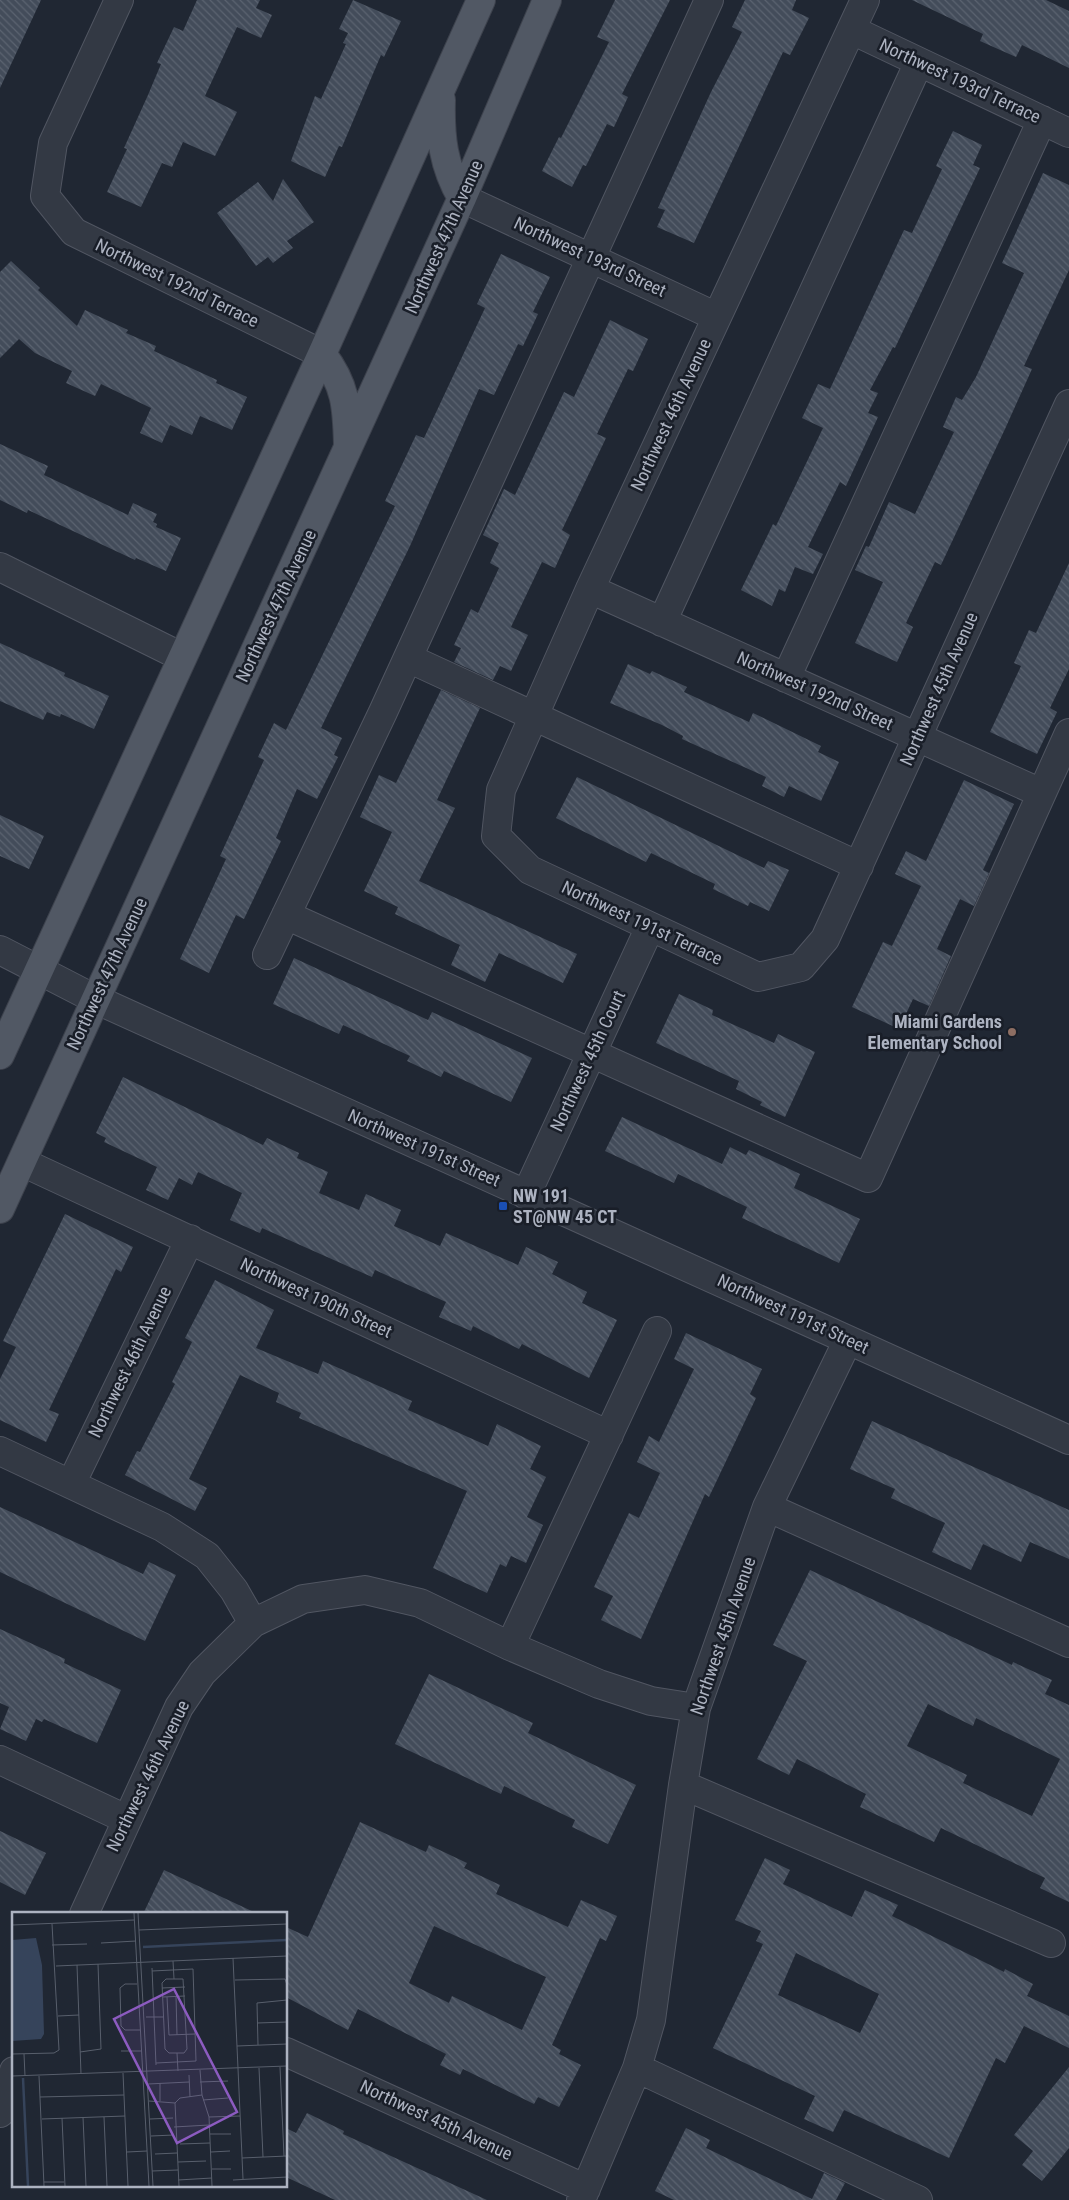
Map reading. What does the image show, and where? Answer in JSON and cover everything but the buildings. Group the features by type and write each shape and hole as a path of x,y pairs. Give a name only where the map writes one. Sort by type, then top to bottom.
{"main road":[{"path":"0,1055 442,91 481,0"},
{"name":"Northwest 47th Avenue","path":"0,1209 462,198 547,0"},
{"path":"442,91 440,130 444,155 451,179 462,198"},
{"path":"322,354 335,370 343,389 347,414 348,449"}],"street":[{"name":"Northwest 192nd Terrace","path":"119,0 53,143 45,196 74,232 322,354"},
{"path":"267,955 408,658 709,0"},
{"name":"Northwest 46th Avenue","path":"496,836 501,790 533,716 590,589 865,0"},
{"name":"Northwest 193rd Terrace","path":"852,30 1069,133"},
{"path":"662,622 919,62"},
{"path":"786,678 1042,120"},
{"name":"Northwest 193rd Street","path":"462,198 717,317"},
{"name":"Northwest 45th Avenue","path":"801,967 825,939 1069,404"},
{"path":"0,567 182,656"},
{"name":"Northwest 192nd Street","path":"590,589 1041,793"},
{"path":"408,658 859,866"},
{"path":"286,915 868,1178 1069,733"},
{"name":"Northwest 191st Terrace","path":"496,836 530,870 758,977 801,967"},
{"name":"Northwest 45th Court","path":"526,1195 650,927"},
{"name":"Northwest 191st Street","path":"0,950 95,999 1069,1440"},
{"name":"Northwest 190th Street","path":"22,1162 609,1435"},
{"name":"Northwest 46th Avenue","path":"71,1484 190,1239"},
{"path":"510,1646 657,1331"},
{"name":"Northwest 45th Avenue","path":"288,2053 583,2194 637,2068 651,2020 683,1785 696,1708 767,1507 848,1340"},
{"path":"0,1451 162,1527 207,1556 234,1590 253,1623 304,1598 365,1590 420,1603 510,1646 598,1684 651,1702 696,1708"},
{"path":"767,1507 1069,1643"},
{"name":"Northwest 46th Avenue","path":"85,1912 178,1707 202,1673 253,1623"},
{"path":"0,1760 126,1819"},
{"path":"683,1785 1051,1943"},
{"path":"637,2068 918,2200"},
{"path":"0,2113 9,2071"}],"place":[{"name":"Miami Gardens Elementary School","path":"1012,1032"},
{"name":"NW 191 ST@NW 45 CT","path":"503,1206"}]}
